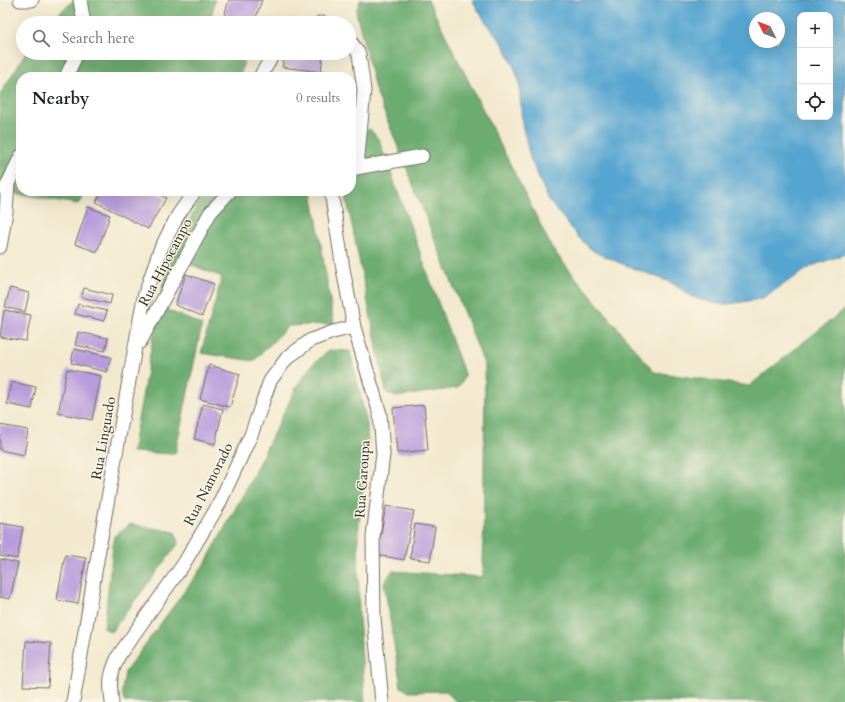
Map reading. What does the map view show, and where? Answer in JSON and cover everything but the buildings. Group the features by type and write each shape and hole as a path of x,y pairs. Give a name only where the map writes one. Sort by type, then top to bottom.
{"street":[{"path":"20,0 32,0"},
{"path":"80,0 83,16"},
{"path":"356,50 359,54 364,90 356,152"},
{"path":"68,72 74,60"},
{"path":"263,72 270,60"},
{"path":"356,168 422,156"},
{"path":"0,199 16,166"},
{"path":"0,247 6,212 8,183"},
{"name":"Rua Linguado","path":"73,702 144,298 160,250 178,215 191,196"},
{"name":"Rua Hipocampo","path":"135,352 210,213 225,196"},
{"name":"Rua Garoupa","path":"332,196 354,327 380,414 383,454 373,544 374,618 382,702"},
{"name":"Rua Namorado","path":"112,702 110,684 112,670 119,655 183,565 218,506 251,435 270,380 287,358 311,340 333,332 354,327"}],"green space":[{"path":"74,0 215,0 212,16 56,16"},
{"path":"360,0 428,0 553,250 654,372 749,386 845,309 845,702 456,702 446,691 409,692 401,687 384,583 392,571 483,577 485,366 375,89 356,12"},
{"path":"22,60 244,60 241,72 16,72 16,194 0,191 0,94"},
{"path":"370,129 379,140 465,376 458,388 395,397 386,392 346,196 356,196 356,133"},
{"path":"30,196 83,196 78,204"},
{"path":"203,196 313,196 334,324 288,326 254,361 201,353 222,277 182,261 165,309 202,325 175,454 132,452 168,256"},
{"path":"329,350 350,351 367,424 368,444 358,534 359,615 365,702 124,702 122,690 125,672 206,562 245,491 297,386 312,365"},
{"path":"130,524 175,532 179,543 111,632 104,628 114,536"}],"water":[{"path":"472,0 845,0 845,254 812,266 761,299 722,305 694,298 670,282 593,251 580,239 549,201 530,158 522,124 519,81 513,64 503,44 485,21"}]}
